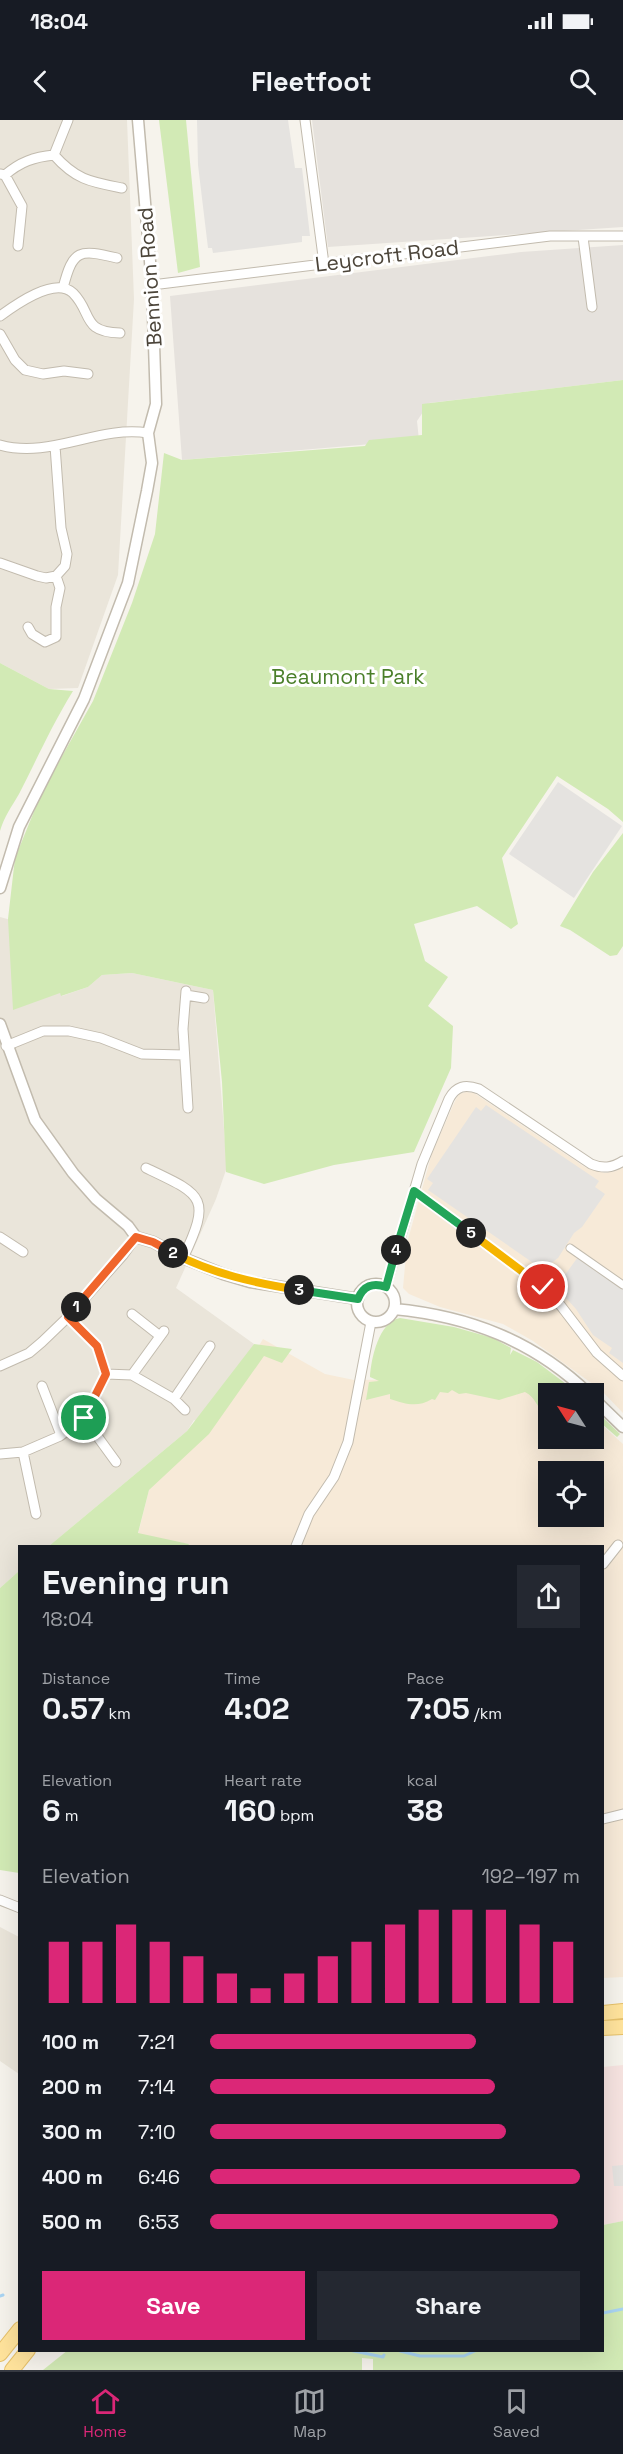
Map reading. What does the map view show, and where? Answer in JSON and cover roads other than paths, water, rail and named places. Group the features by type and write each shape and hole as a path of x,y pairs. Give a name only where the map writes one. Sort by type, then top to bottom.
{"main road":[{"path":"604,2013 623,2011"},
{"path":"604,2028 623,2027"},
{"path":"0,2354 18,2332"},
{"path":"12,2370 26,2352"}],"street":[{"path":"54,155 68,120"},
{"name":"Bennion Road","path":"138,120 152,285 156,404 148,434"},
{"path":"305,120 324,264"},
{"path":"18,246 22,206 3,174 22,162 54,155"},
{"path":"54,155 71,172 88,182 122,188"},
{"name":"Leycroft Road","path":"152,285 550,236 623,236"},
{"path":"583,237 592,307"},
{"path":"63,288 68,267 77,256 90,252 117,258"},
{"path":"0,316 46,290 63,288 74,294 92,325 110,333 120,333"},
{"path":"0,334 15,360 25,370 43,374 64,371 88,374"},
{"path":"0,445 27,449 55,446 104,435 136,432 148,434 152,463 128,583 84,699 19,827 0,888"},
{"path":"0,563 46,578 56,576 65,566 67,554 61,528 55,446"},
{"path":"28,627 32,634 45,642 56,637 56,607 60,588 56,576"},
{"path":"188,1108 183,1029 186,993 204,998"},
{"path":"0,1024 6,1046 35,1120 73,1173 96,1199 128,1226 136,1237 153,1242 183,1258 250,1282 358,1299"},
{"path":"6,1046 43,1031 69,1031 101,1038 142,1054 184,1055"},
{"path":"386,1287 423,1162 453,1091 466,1086 479,1089 591,1164 606,1168 623,1161"},
{"path":"146,1168 187,1188 199,1203 201,1211 199,1219 183,1258"},
{"path":"414,1191 550,1293 597,1353 623,1376"},
{"path":"0,1237 23,1252"},
{"path":"0,1366 29,1353 68,1317 136,1237"},
{"path":"570,1248 623,1285"},
{"path":"374,1284 386,1287 394,1297 394,1309 388,1318 371,1322 358,1310 358,1299 364,1289 369,1286 374,1284"},
{"path":"394,1309 431,1312 492,1330 525,1346 556,1366 576,1383"},
{"path":"132,1314 162,1334 132,1376"},
{"path":"0,1454 23,1452 61,1435 84,1418 106,1374 97,1346 68,1317"},
{"path":"296,1545 309,1514 334,1477 348,1442 371,1322"},
{"path":"174,1399 210,1346"},
{"path":"106,1374 132,1376 174,1399 185,1410"},
{"path":"42,1386 61,1435"},
{"path":"604,1409 623,1427"},
{"path":"84,1418 116,1461"},
{"path":"23,1452 36,1514"},
{"path":"604,1563 618,1545"},
{"path":"604,1819 623,1814"},
{"path":"0,1900 18,1907"}],"waterway":[{"path":"604,2313 623,2309"},
{"path":"359,2352 383,2357 384,2355"},
{"path":"404,2352 420,2356 464,2356 473,2352"}],"park label":[{"name":"Beaumont Park","path":"348,677"}]}
